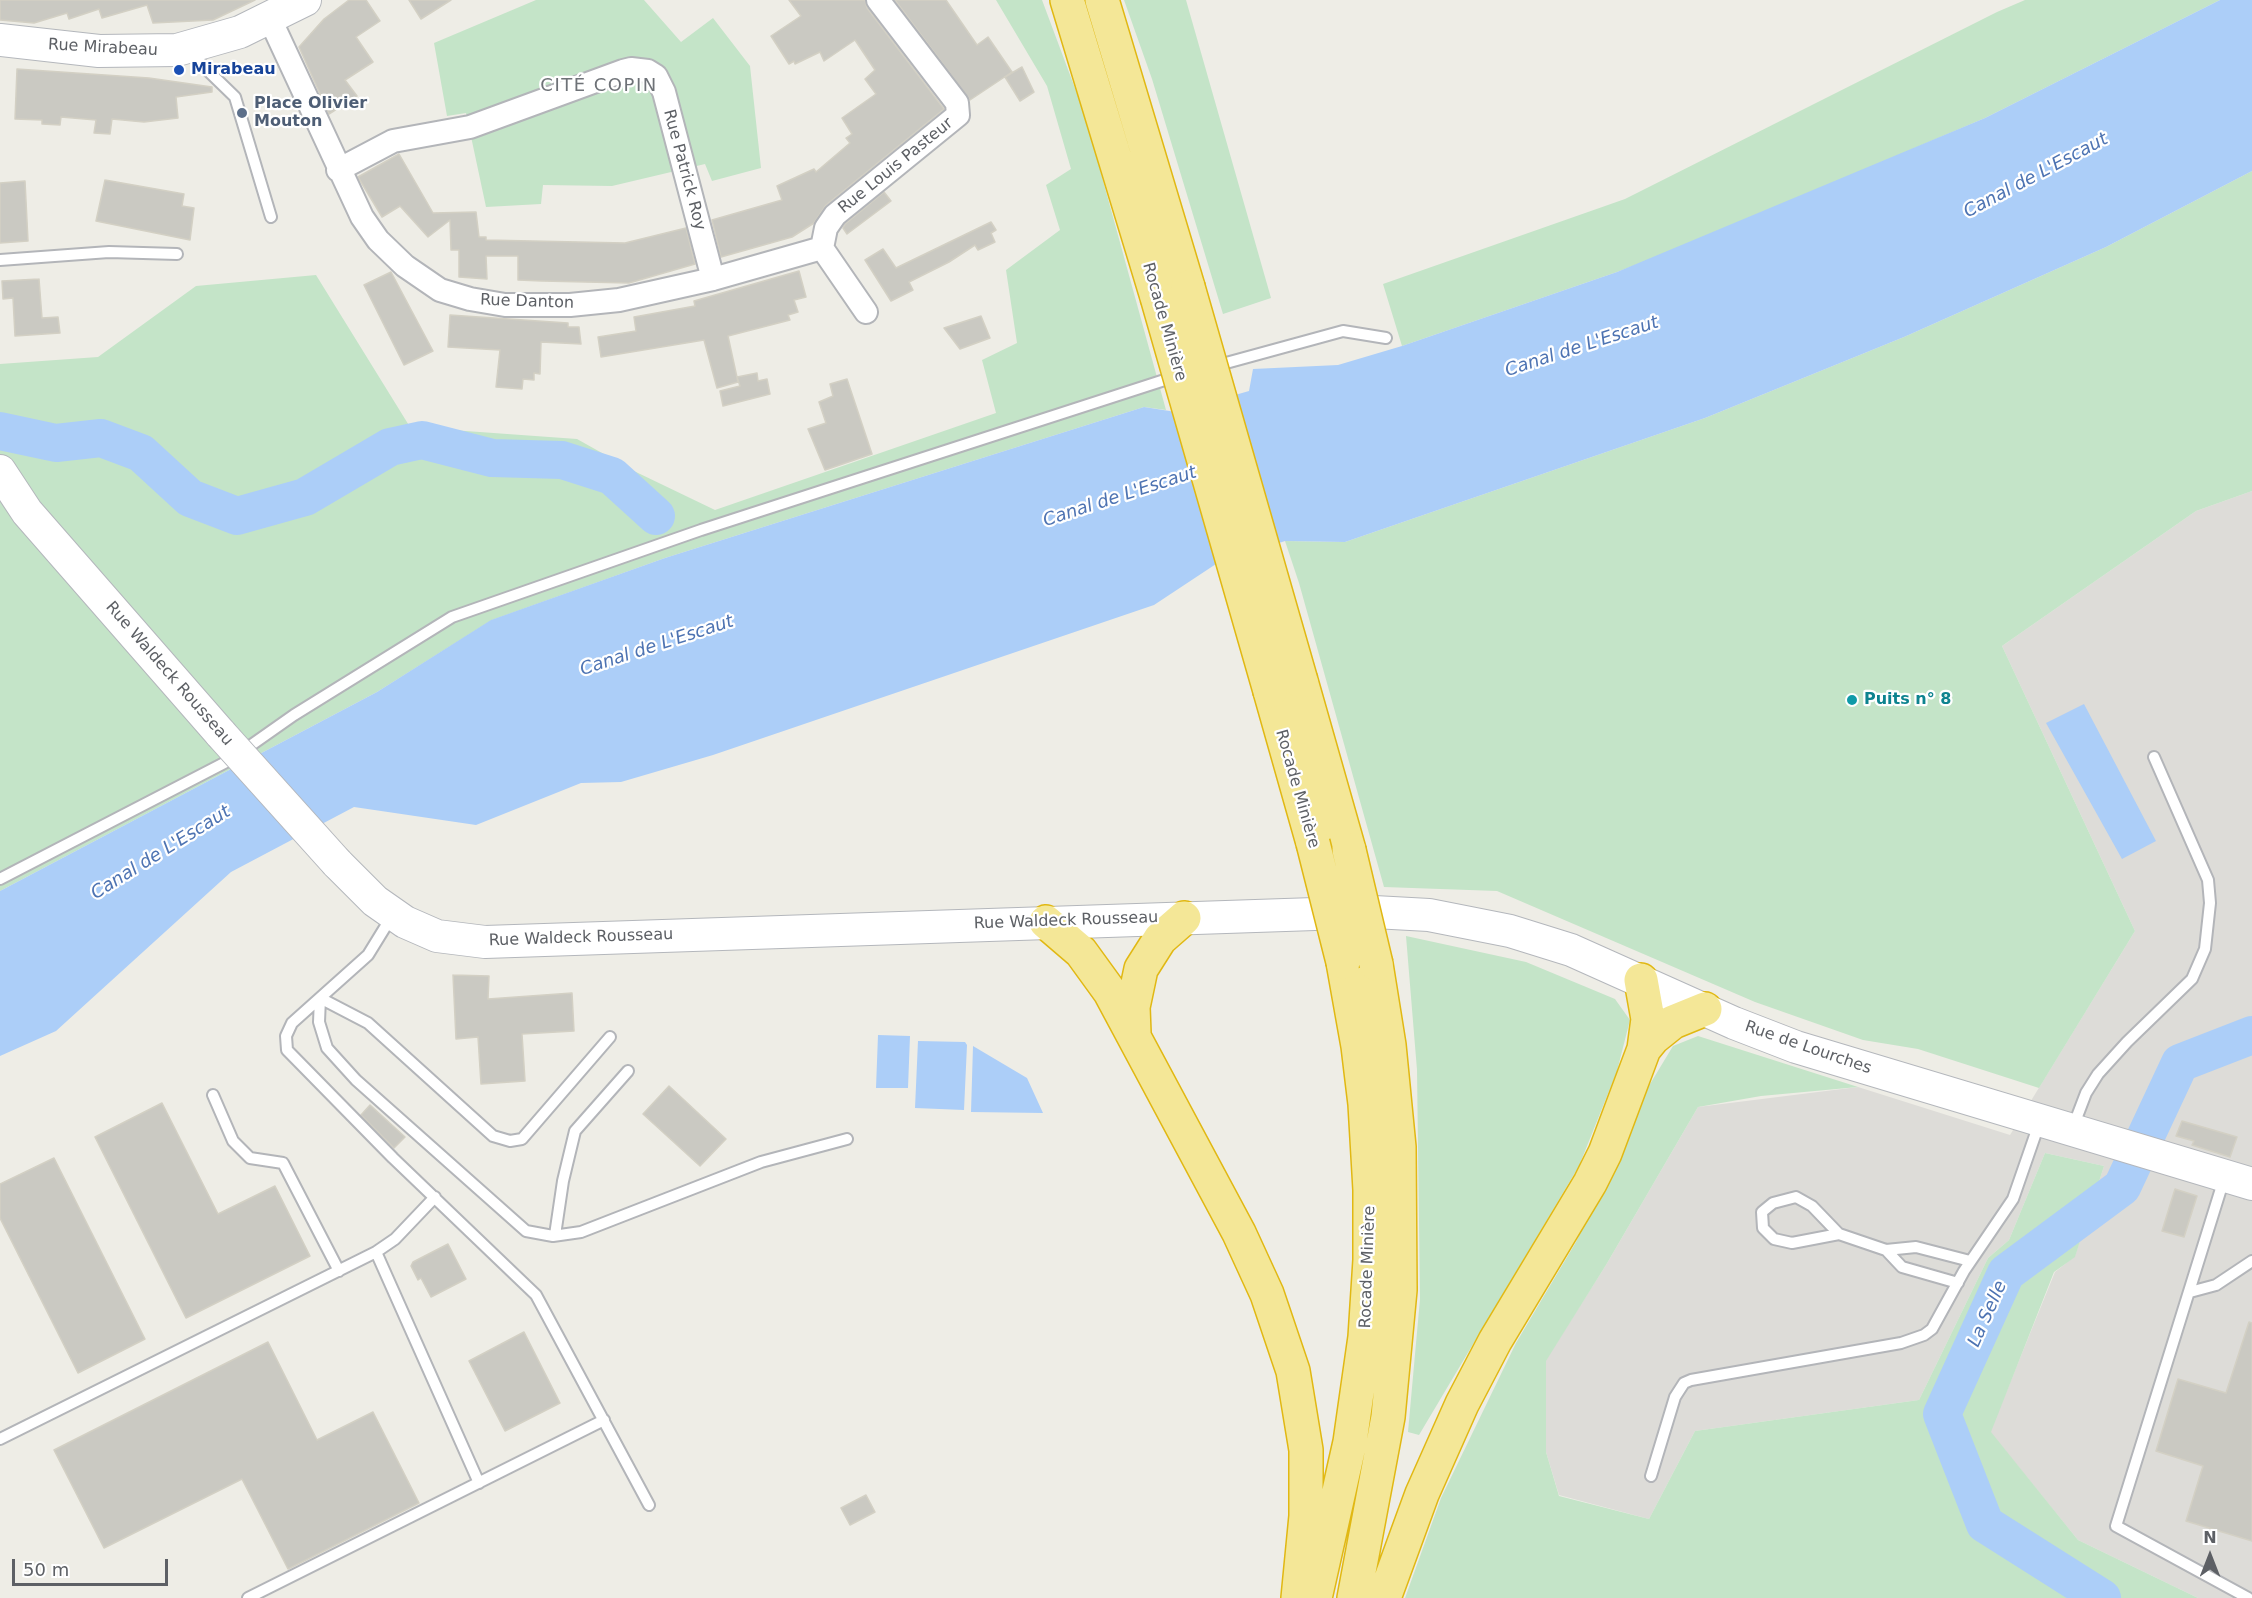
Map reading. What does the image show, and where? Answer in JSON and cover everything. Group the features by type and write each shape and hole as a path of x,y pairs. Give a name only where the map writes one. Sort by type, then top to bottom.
{"highway":[{"name":"Rocade Minière","path":"1067,0 1157,297 1313,843 1343,962 1358,1046 1365,1104 1370,1190 1370,1260 1365,1336 1354,1420 1340,1493 1315,1598"},
{"name":"Rocade Minière","path":"1102,0 1188,287 1349,850 1376,964 1389,1045 1397,1127 1400,1290 1393,1379 1384,1444 1354,1598"},
{"path":"1135,1041 1133,1007 1141,969 1160,939 1184,918"},
{"path":"1046,922 1091,965 1110,992 1246,1248 1267,1294 1288,1354 1302,1414 1307,1471 1298,1598"},
{"path":"1384,1598 1422,1494 1462,1404 1495,1341 1590,1183 1612,1135 1644,1049 1648,1019 1641,980"},
{"path":"1644,1049 1653,1038 1673,1022 1705,1009"}],"street":[{"name":"Rue Mirabeau","path":"0,40 129,52 193,47 240,32 305,0"},
{"name":"Rue Louis Pasteur","path":"822,248 826,228 835,214 958,115 957,103 878,0"},
{"name":"Rue Danton","path":"270,19 338,170 362,217 378,240 428,283 455,295 505,304 585,304 640,297 822,248"},
{"name":"Rue Patrick Roy","path":"338,170 393,141 470,127 623,71 640,69 656,76 664,92 713,279"},
{"path":"822,248 866,312"},
{"name":"Rue Waldeck Rousseau","path":"0,471 27,512 337,863 375,901 393,915 437,936 485,942 1367,912"},
{"name":"Rue de Lourches","path":"1367,912 1429,915 1510,931 1571,950 1796,1047 2238,1180"}],"lane":[{"path":"193,47 201,64 235,98 271,217"},
{"path":"0,260 109,252 177,254"},
{"path":"1204,369 1343,331 1386,338"},
{"path":"0,879 230,760 294,715 452,617 701,530 1192,372"},
{"path":"2072,1130 2086,1093 2098,1074 2127,1042 2192,979 2205,949 2210,911 2208,880 2154,757"},
{"path":"393,915 368,955 292,1023 286,1036 287,1050 537,1295 649,1505"},
{"path":"320,998 368,1023 494,1136 510,1141 522,1139 610,1037"},
{"path":"320,998 319,1022 327,1048 356,1080 526,1231 555,1235 582,1232 761,1162 847,1139"},
{"path":"555,1235 563,1181 575,1131 628,1071"},
{"path":"213,1095 233,1141 250,1158 283,1163 339,1271"},
{"path":"1651,1476 1675,1397 1684,1383 1913,1340 1924,1335 1936,1324 1970,1262 2013,1199 2041,1121"},
{"path":"2238,1180 2190,1292 2116,1526 2248,1598"},
{"path":"0,1438 376,1252 395,1239 435,1197"},
{"path":"1839,1234 1792,1243 1774,1239 1763,1227 1762,1212 1773,1203 1796,1197 1812,1206 1839,1234 1886,1250 1916,1247 1970,1262"},
{"path":"1886,1250 1902,1267 1958,1282"},
{"path":"376,1252 479,1483"},
{"path":"2190,1292 2216,1285 2252,1261"},
{"path":"248,1598 604,1420"}],"shaded area":[{"path":"2252,491 2252,1598 2198,1598 2078,1540 1990,1432 2055,1272 2075,1256 2104,1166 2045,1153 2009,1240 1988,1258 1919,1400 1695,1431 1649,1519 1559,1495 1546,1452 1545,1361 1606,1265 1698,1107 1858,1087 2010,1135 2135,931 2002,646 2196,511"}],"green space":[{"path":"536,0 644,0 681,42 713,18 750,66 761,168 712,181 705,164 612,186 543,185 541,204 486,207 466,113 447,116 434,43"},
{"path":"996,0 1042,0 1085,115 1166,410 1144,407 665,558 492,620 377,692 0,891 0,364 98,357 196,286 316,275 410,427 577,439 636,472 715,510 996,413 982,360 1017,343 1006,270 1060,230 1046,185 1071,169 1047,86"},
{"path":"1124,0 1186,0 1271,298 1223,314 1152,79"},
{"path":"2025,0 2220,0 1985,118 1690,244 1617,272 1402,346 1383,284 1625,199"},
{"path":"2252,171 2252,491 2196,511 2002,646 2135,931 2039,1088 1918,1049 1863,1040 1755,1002 1497,891 1384,887 1299,583 1285,541 1345,542 1705,418 1904,337 2106,247"},
{"path":"1406,936 1526,962 1615,999 1630,1020 1617,1071 1579,1166 1419,1435 1408,1432 1420,1299 1417,1070"},
{"path":"1698,1036 1858,1087 1761,1096 1698,1107 1606,1265 1546,1361 1546,1452 1559,1496 1649,1519 1695,1431 1919,1400 1988,1258 2009,1240 2045,1153 2104,1166 2075,1257 2054,1272 1991,1432 2078,1540 2198,1598 1405,1598 1441,1498 1516,1343 1576,1242 1638,1104 1673,1046"}],"water":[{"name":"Canal de L'Escaut","path":"2220,0 2252,0 2252,171 2106,247 1904,337 1705,418 1345,542 1285,541 1216,564 1154,605 713,755 621,782 581,783 476,825 354,807 231,872 56,1031 0,1056 0,891 377,692 491,620 665,558 1144,407 1176,412 1249,391 1253,369 1338,365 1402,346 1617,272 1985,118"},
{"path":"2084,704 2156,841 2122,859 2046,723"},
{"path":"878,1035 910,1036 908,1088 876,1088"},
{"path":"918,1041 965,1042 967,1045 964,1110 915,1108"},
{"path":"973,1046 1027,1078 1043,1113 971,1112"}],"building":[{"path":"0,0 255,0 213,20 153,23 147,5 102,18 99,9 69,19 67,13 34,23 0,20"},
{"path":"349,0 366,0 380,21 356,37 373,62 345,80 357,96 329,114 299,47 324,19"},
{"path":"409,0 451,0 421,19"},
{"path":"789,0 865,0 867,8 944,109 826,205 814,223 792,237 721,257 712,220 782,200 777,186 814,169 816,172 850,143 846,138 852,134 842,118 876,94 865,79 875,70 855,40 824,61 820,52 795,64 794,61 789,64 771,36 801,16"},
{"path":"895,0 946,0 977,45 988,37 1012,72 970,100"},
{"path":"1022,67 1034,92 1020,101 1005,77"},
{"path":"17,69 149,78 212,87 212,92 176,97 178,118 144,122 112,119 110,134 94,133 96,120 61,117 60,125 42,124 42,120 15,119"},
{"path":"399,154 433,213 476,212 479,237 486,237 486,240 625,243 686,228 695,264 629,283 542,281 518,280 518,256 486,256 487,279 459,277 459,250 451,250 450,220 428,237 400,206 382,217 358,177"},
{"path":"105,180 184,194 182,206 194,208 190,240 96,221"},
{"path":"25,181 28,241 0,243 0,183"},
{"path":"884,192 891,201 847,234 843,228 845,224"},
{"path":"991,222 996,230 991,233 995,242 978,250 975,245 949,262 909,282 913,290 891,301 865,260 883,249 896,268"},
{"path":"799,271 806,297 794,300 798,312 788,315 790,320 728,336 738,382 717,388 704,340 601,357 598,337 636,331 634,317 695,306 694,301"},
{"path":"391,272 433,351 404,365 364,285"},
{"path":"39,279 42,318 58,317 60,333 15,336 13,298 3,299 2,281"},
{"path":"450,315 568,323 568,327 579,327 581,344 541,342 540,374 534,373 534,380 523,379 522,389 496,387 500,350 448,347"},
{"path":"981,316 990,338 960,349 944,328"},
{"path":"757,373 758,381 767,379 770,394 723,406 720,391 740,386 737,377"},
{"path":"847,379 872,454 825,470 808,429 826,423 819,402 833,396 830,384"},
{"path":"453,975 489,976 488,999 572,993 574,1031 522,1034 525,1081 481,1084 478,1037 456,1039"},
{"path":"669,1086 726,1139 700,1166 643,1114"},
{"path":"162,1103 218,1214 275,1186 310,1256 186,1318 95,1137"},
{"path":"370,1105 405,1137 394,1148 361,1115"},
{"path":"2182,1121 2237,1137 2230,1157 2192,1145 2194,1141 2176,1136"},
{"path":"54,1158 145,1339 78,1373 0,1218 0,1184"},
{"path":"2175,1189 2197,1196 2184,1237 2162,1231"},
{"path":"448,1244 466,1279 431,1297 421,1278 418,1280 411,1266 413,1262"},
{"path":"2249,1322 2252,1323 2252,1541 2186,1521 2203,1466 2156,1451 2178,1379 2226,1393"},
{"path":"524,1332 560,1403 505,1431 469,1361"},
{"path":"268,1342 317,1440 373,1412 419,1503 288,1569 242,1479 104,1548 54,1450"},
{"path":"866,1495 875,1512 850,1525 841,1508"}],"waterway":[{"path":"0,431 56,443 101,438 141,453 190,498 237,516 305,497 390,447 422,440 492,458 562,460 612,476 656,516"},
{"name":"La Selle","path":"2102,1598 1985,1524 1942,1414 2006,1273 2122,1187 2180,1063 2252,1035"}],"place":[{"name":"Mirabeau","path":"179,70"},
{"name":"Place Olivier Mouton","path":"242,113"},
{"name":"Puits n° 8","path":"1852,700"}],"district":[{"name":"CITÉ COPIN","path":"599,86"}]}
